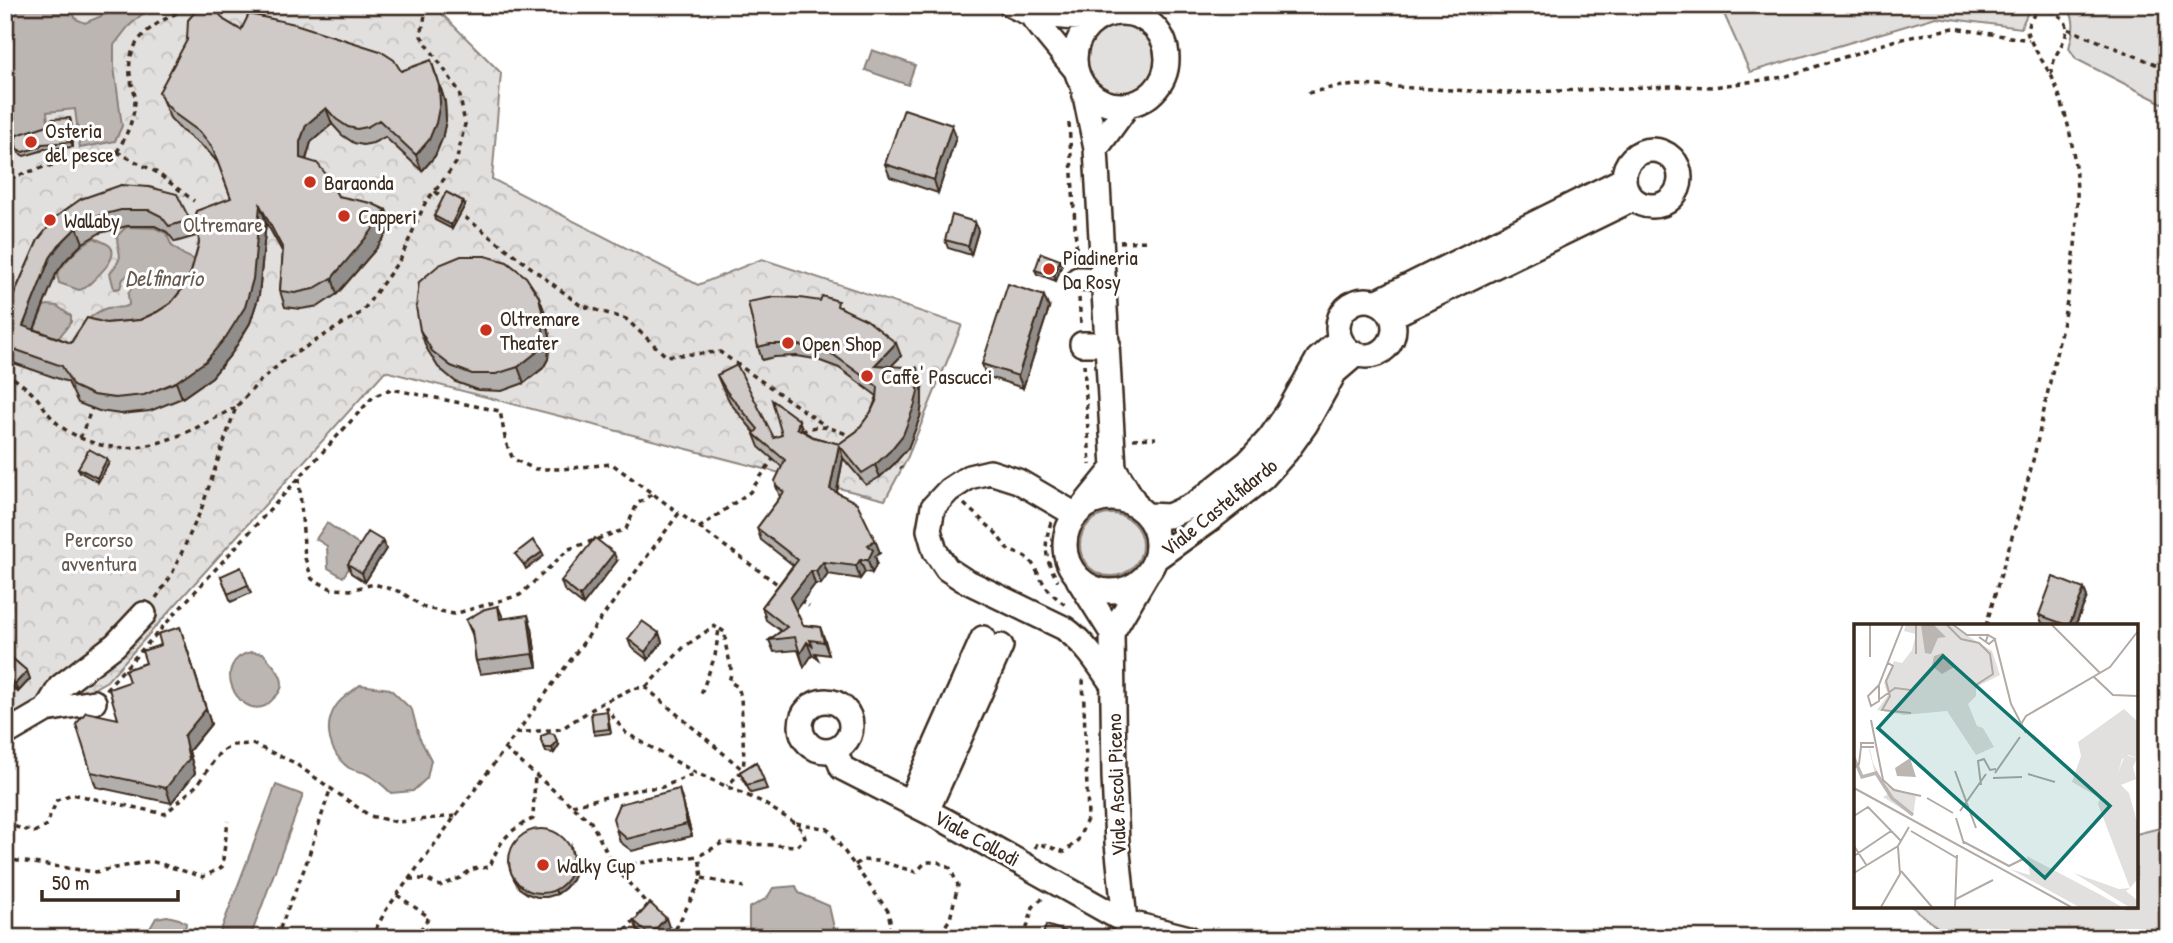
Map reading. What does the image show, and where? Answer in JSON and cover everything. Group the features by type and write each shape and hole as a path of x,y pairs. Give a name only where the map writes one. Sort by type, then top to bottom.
{"street":[{"path":"1014,12 1097,20"},
{"path":"1014,12 1079,77 1091,95 1102,102 1128,105 1143,100 1155,90 1164,76 1166,49 1154,27 1144,19 1121,13 1097,20 1086,29 1078,41 1075,55 1079,77 1096,149 1114,468 1157,536 1152,565 1112,632 1067,578 1067,510"},
{"path":"1096,149 1128,105"},
{"path":"1384,309 1394,331 1389,345 1377,354 1363,356 1348,347 1338,325 1344,310 1359,301 1384,309 1628,189"},
{"path":"1078,279 1104,280"},
{"path":"1082,344 1108,344"},
{"name":"Viale Castelfidardo","path":"1142,511 1168,516 1195,504 1248,461 1269,439 1318,359 1348,347"},
{"name":"Viale Castelfidardo","path":"1152,565 1263,478 1286,453 1306,424 1348,347"},
{"path":"1067,510 1114,468"},
{"path":"1112,684 1079,639 1064,628 964,580 947,569 935,551 929,530 933,507 949,490 969,477 990,472 1017,481 1067,510 1112,498 1125,500 1142,511"},
{"path":"1067,578 1110,591 1125,589 1138,582 1152,565"},
{"path":"46,710 60,687 115,645 144,614"},
{"name":"Viale Ascoli Piceno","path":"1112,632 1117,843 1126,930"},
{"path":"919,807 992,642"},
{"path":"5,734 46,710 94,702"},
{"name":"Viale Collodi","path":"835,750 842,768 1058,884 1126,930 1189,938"}],"path":[{"path":"117,152 130,129 136,99 129,74 131,53 145,31 195,5"},
{"path":"5,373 36,397 56,422 80,438 96,445 125,449 154,445 183,436 236,407 258,382 283,361 362,312 401,258 425,201 456,163 465,124 459,91 421,36 427,5"},
{"path":"977,5 1014,12"},
{"path":"2036,5 2036,13"},
{"path":"1987,624 2034,454 2064,315 2074,246 2077,193 2073,146 2064,109 2051,75 2026,31 2036,13 2046,10 2056,13 2068,29 2168,69"},
{"path":"1308,93 1358,85 1508,93 1713,87 1784,77 1893,41 1954,29 2029,40"},
{"path":"2051,75 2054,60 2068,29"},
{"path":"1068,115 1090,462 1088,471"},
{"path":"5,187 11,178 44,167 117,152 156,172 194,201"},
{"path":"435,191 471,224 580,305 626,319 666,356 720,352 827,428 855,439"},
{"path":"94,702 373,397 391,388 500,411 506,443 513,459 535,469 612,464 787,591"},
{"path":"144,614 171,576 201,510 236,407"},
{"path":"80,438 92,408"},
{"path":"802,432 808,428 827,428"},
{"path":"883,455 902,468"},
{"path":"699,528 750,492 773,459"},
{"path":"299,478 305,558 312,579 332,589 350,590 374,584 401,592 425,608 454,614 520,595 569,549 626,530 638,504 652,494"},
{"path":"949,490 982,523 994,531 1009,551 1024,554 1047,588 1069,608 1069,600"},
{"path":"1067,510 1047,534 1046,553 1051,568 1067,578"},
{"path":"371,938 386,910 679,513"},
{"path":"798,598 809,606"},
{"path":"516,733 561,729 602,703 631,689 645,687 684,647 714,626 726,633 724,643 733,672 729,681 738,687 741,697 744,759 741,768 727,786"},
{"path":"701,694 715,656 719,629"},
{"path":"1037,851 1035,846 1040,844 1065,852 1078,840 1087,817 1083,677"},
{"path":"645,687 741,768"},
{"path":"602,703 626,733 696,773 760,801 795,823 803,831 805,838 797,846 722,843 699,856 614,866"},
{"path":"5,824 34,832 46,825 57,800 72,794 165,814 197,785 220,752 233,745 251,744 293,762 370,816 397,822 456,816"},
{"path":"505,749 591,822 614,866 648,905 618,938"},
{"path":"572,806 644,788 660,788 696,773"},
{"path":"409,879 426,879 440,886 460,878 472,869 490,867 494,852 507,834 533,819 535,774"},
{"path":"276,938 305,867 331,787"},
{"path":"5,859 95,873 151,861 202,877 222,867 228,821"},
{"path":"795,823 828,830 855,865 888,911 891,926 881,938"},
{"path":"671,938 702,878 699,856"},
{"path":"855,865 862,860 878,861 916,872 926,862 938,862 950,868 958,885 950,919 937,938"},
{"path":"702,878 744,887"},
{"path":"1024,938 1033,907 1058,884"},
{"path":"397,895 429,917 415,938"}],"green space":[{"name":"Oltremare","path":"5,5 441,5 439,11 501,73 492,179 698,285 762,259 962,325 906,461 885,500 385,371 107,681 5,740"},
{"path":"1720,5 2035,5 2030,7 2021,28 1936,17 1750,72"},
{"path":"2062,5 2168,5 2168,106 2076,59 2069,48 2073,19 2071,13"},
{"path":"1121,20 1136,23 1149,31 1157,44 1160,59 1157,74 1149,87 1136,95 1121,98 1106,95 1093,87 1085,74 1082,59 1085,44 1093,31 1106,23"},
{"path":"1111,514 1123,516 1133,523 1140,533 1140,557 1133,567 1123,574 1111,576 1099,574 1089,567 1082,557 1080,545 1082,533 1089,523 1099,516"},
{"path":"2168,826 2168,938 1951,938 1914,908 2138,908 2138,834"}],"water":[{"path":"5,5 73,5 72,11 76,19 85,23 111,12 117,5 149,5 114,45 114,67 122,126 115,141 80,148 75,109 47,112 49,131 16,138 12,151 5,152"},
{"path":"872,50 915,65 908,85 865,70"},
{"name":"Delfinario","path":"126,227 155,228 166,233 172,246 198,261 184,301 65,353 77,333 93,315 107,308 129,305 128,294 135,277 129,274 123,279 120,288 114,289 110,273 120,258 117,236"},
{"path":"94,238 110,246 112,251 105,268 85,288 79,290 59,283 57,274 65,263 78,249"},
{"path":"44,306 57,306 71,316 71,322 57,340 34,331"},
{"path":"327,523 363,548 343,577 328,568 327,546 316,539"},
{"path":"251,652 263,653 281,678 281,689 265,706 245,704 237,697 232,687 232,666 239,657"},
{"path":"360,685 390,689 412,710 419,737 431,760 427,778 413,791 391,793 369,775 349,768 333,748 329,731 332,714 341,700"},
{"path":"276,785 303,795 250,938 218,938"},
{"path":"796,886 799,893 829,906 834,928 815,938 787,935 764,938 749,929 749,908 767,898 773,888"},
{"path":"167,916 186,923 184,938 142,938 156,918"}],"building":[{"path":"201,5 213,5 224,20 241,30 249,14 295,24 380,51 394,60 401,71 431,60 439,86 440,103 436,123 429,140 416,155 379,120 367,127 348,127 326,108 306,125 300,142 300,158 317,163 338,196 371,203 386,210 370,233 332,278 313,289 295,293 280,291 283,249 260,205 253,279 245,307 226,337 206,361 176,382 144,395 115,398 93,395 73,386 62,366 5,346 5,315 38,240 57,216 81,199 121,185 149,187 177,194 190,220 169,226 161,216 149,210 121,210 94,217 77,227 50,258 23,326 71,343 87,318 106,323 140,320 171,303 184,287 199,243 196,211 231,198 212,147 201,133 175,114 159,92 187,40 188,20"},
{"path":"904,109 952,125 934,180 885,164"},
{"path":"70,118 71,142 42,144 23,152 17,149 17,135 51,124 51,119"},
{"path":"446,192 463,201 451,225 434,216"},
{"path":"952,215 975,222 968,246 945,240"},
{"name":"Piadineria Da Rosy","path":"1041,253 1060,260 1054,276 1035,270"},
{"name":"Oltremare Theater","path":"461,256 485,256 507,262 526,277 539,297 544,320 542,343 537,352 518,367 496,374 472,374 451,366 432,351 420,330 416,307 419,282 439,265"},
{"path":"1008,284 1044,296 1018,376 982,364"},
{"path":"822,296 838,301 837,306 867,320 896,343 875,365 917,368 918,391 903,435 875,465 862,473 839,445 830,489 857,503 875,540 868,545 873,550 868,560 860,560 856,566 823,562 816,571 811,571 790,598 803,625 820,627 824,642 810,640 813,647 807,642 800,654 795,637 769,640 787,627 762,607 798,560 757,528 784,492 776,486 775,481 785,460 754,434 758,429 727,392 717,375 737,365 774,438 782,435 772,400 799,420 797,428 813,437 839,444 857,431 871,412 877,399 878,387 835,356 810,347 770,344 758,347 748,302 775,297 820,301"},
{"path":"89,449 107,459 97,478 78,468"},
{"path":"368,532 383,541 362,573 348,564"},
{"path":"595,538 614,553 580,596 561,581"},
{"path":"533,540 542,552 524,565 515,554"},
{"path":"241,567 248,585 228,594 221,576"},
{"path":"2053,577 2084,589 2070,624 2039,615"},
{"path":"498,606 500,619 528,615 533,654 476,661 472,631 466,620 485,609"},
{"path":"642,621 659,633 645,652 628,639"},
{"path":"180,627 206,709 184,736 189,759 166,788 91,772 76,724 86,712 118,719 109,689 129,682 125,670 146,663 142,651 161,645 158,634"},
{"path":"5,652 27,671 15,684 5,675"},
{"path":"607,711 609,729 593,731 591,713"},
{"path":"554,734 557,741 552,748 544,748 541,736"},
{"path":"756,762 764,780 747,785 740,772"},
{"path":"679,789 687,824 627,839 616,829 613,818 619,804"},
{"name":"Walky Cup","path":"535,829 547,829 564,838 571,849 571,873 564,884 547,893 535,893 523,888 514,879 509,867 509,855 514,843 523,834"},
{"path":"650,903 666,918 650,935 634,921"},
{"path":"1046,925 1076,935 1075,938 1042,938"}],"place":[{"name":"Osteria del pesce","path":"31,142"},
{"name":"Baraonda","path":"310,182"},
{"name":"Capperi","path":"344,216"},
{"name":"Wallaby","path":"50,220"},
{"name":"Piadineria Da Rosy","path":"1049,269"},
{"name":"Oltremare Theater","path":"486,330"},
{"name":"Open Shop","path":"788,343"},
{"name":"Caffe' Pascucci","path":"867,376"},
{"name":"Walky Cup","path":"543,865"}],"park label":[{"name":"Percorso avventura","path":"99,551"}]}
